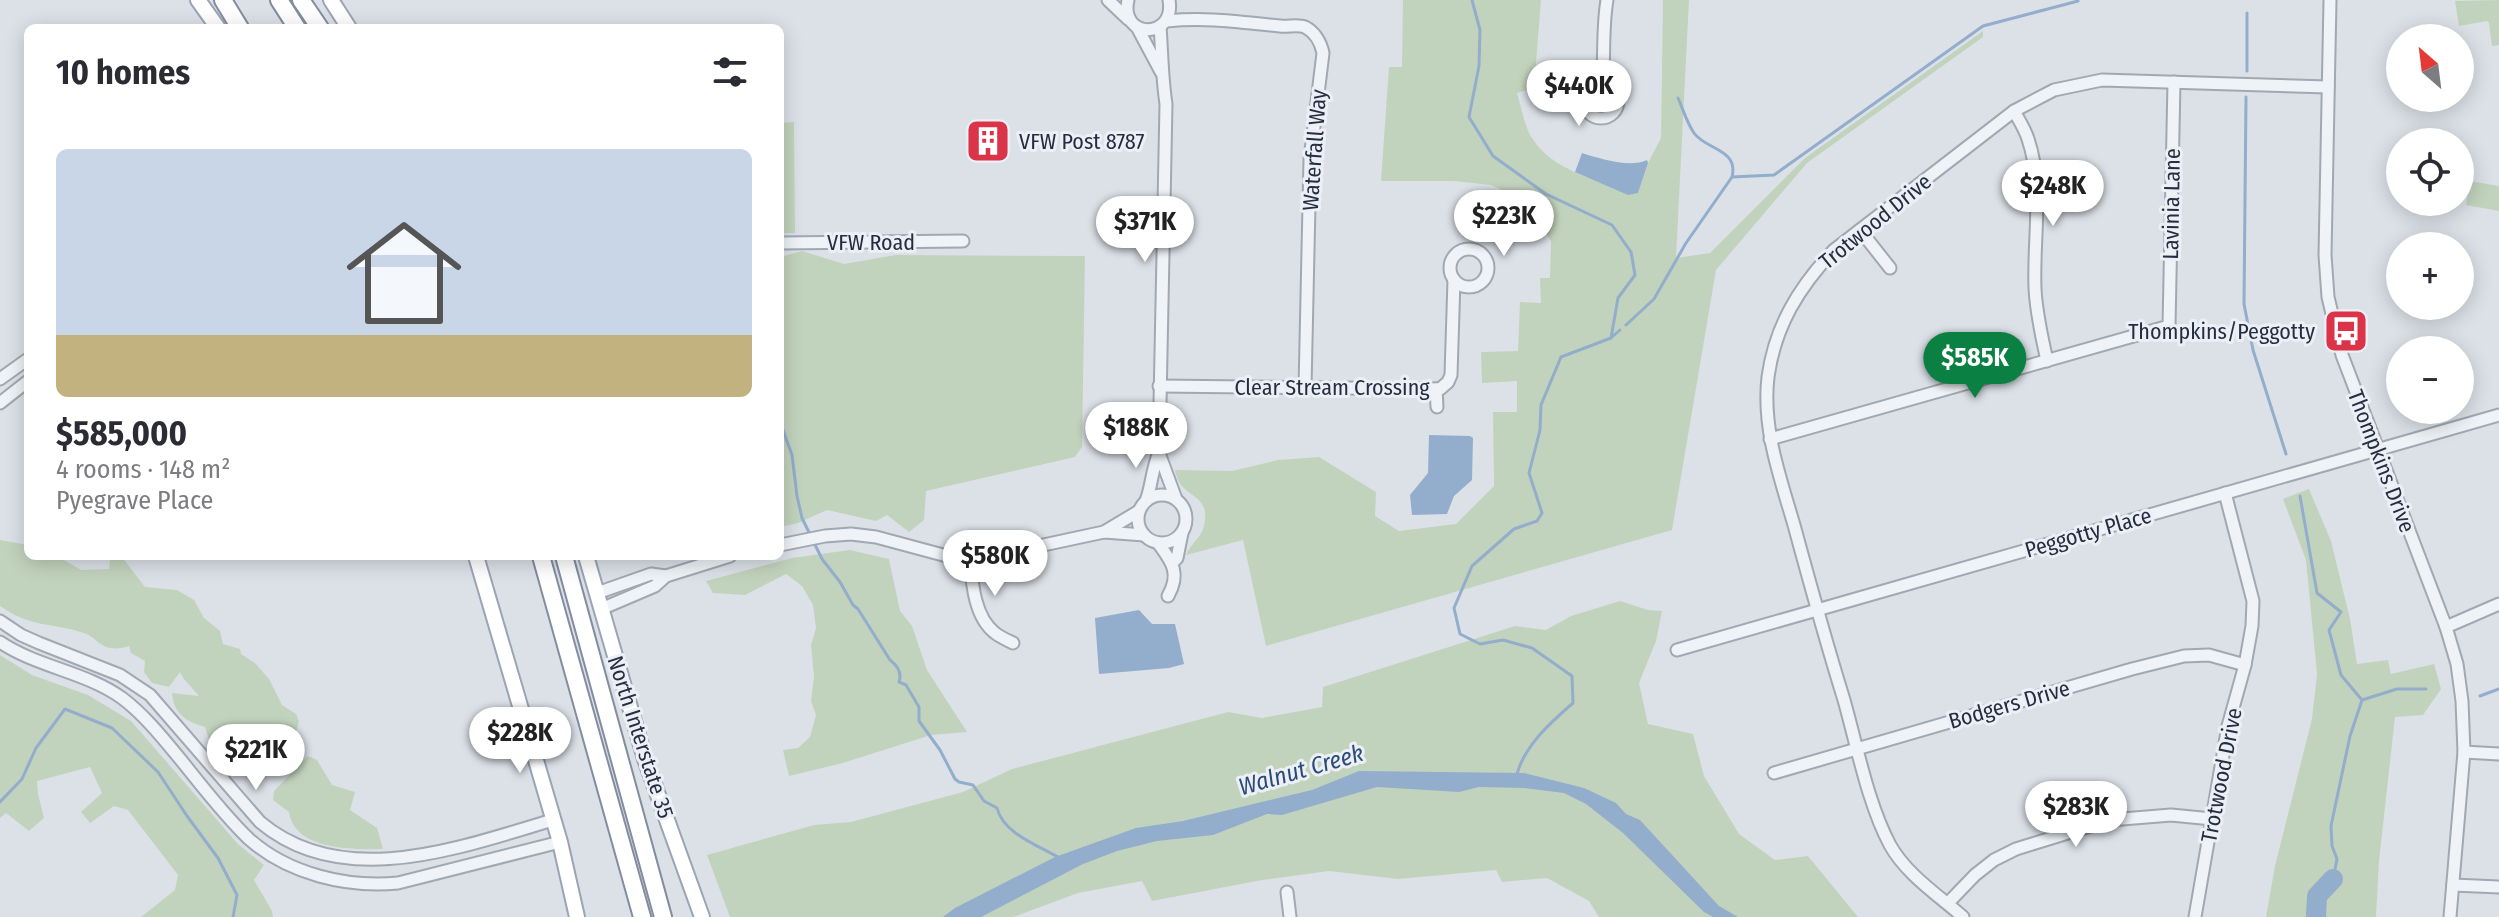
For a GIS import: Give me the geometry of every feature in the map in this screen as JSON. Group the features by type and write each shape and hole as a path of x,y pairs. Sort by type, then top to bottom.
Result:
{"highway":[{"path":"223,0 238,24"},
{"path":"279,0 294,24"},
{"path":"301,0 317,24"},
{"path":"542,560 642,917"},
{"path":"565,560 663,917"}],"main road":[{"path":"198,0 215,24"},
{"path":"331,0 346,24"},
{"path":"477,560 560,842 577,917"},
{"name":"North Interstate 35","path":"587,560 645,759 702,917"}],"street":[{"path":"1108,0 1134,23"},
{"path":"1128,0 1126,11 1161,72 1166,104 1159,453 1176,499 1186,513 1177,558 1173,562"},
{"path":"1161,72 1163,24 1170,14 1170,0"},
{"path":"1170,0 1197,18"},
{"path":"1602,84 1602,30 1607,0"},
{"name":"Thompkins Drive","path":"2330,0 2325,255 2328,297 2338,344 2446,627 2457,664 2464,752 2450,917"},
{"name":"Waterfall Way","path":"1134,23 1148,30 1197,18 1304,26 1313,32 1321,44 1323,53 1310,159 1305,388"},
{"name":"Trotwood Drive","path":"1963,917 1912,873 1890,845 1879,821 1770,439 1766,406 1768,379 1781,323 1812,273 1834,250 2014,111 2054,90 2102,80 2328,87"},
{"name":"Lavinia Lane","path":"2047,361 2169,326 2174,82"},
{"path":"1770,439 2047,361 2035,289 2034,159 2028,136 2014,111"},
{"path":"1860,230 1890,268"},
{"name":"VFW Road","path":"784,243 963,241"},
{"name":"Clear Stream Crossing","path":"1159,386 1436,389 1445,386 1451,375 1454,280"},
{"path":"0,379 24,362"},
{"path":"0,403 24,384"},
{"path":"1436,389 1437,407"},
{"name":"Peggotty Place","path":"1677,650 2499,415"},
{"path":"1144,535 1139,524 1159,453"},
{"name":"Trotwood Drive","path":"2195,917 2228,726 2252,626 2253,601 2225,493"},
{"path":"1104,532 1162,495 1176,499"},
{"path":"1158,543 1173,541 1183,531"},
{"path":"784,544 825,536 876,537 943,555 970,558 1104,532 1144,535 1158,543 1173,562 1174,581 1168,596"},
{"path":"970,558 974,592 983,619 993,632 1013,643"},
{"path":"601,609 655,586 666,576 717,560"},
{"path":"597,593 651,574 666,576"},
{"path":"2446,627 2499,604"},
{"path":"0,621 21,635 120,675 150,695 260,822 283,839 309,852 370,860 392,858 452,849 553,820"},
{"path":"0,642 13,651 121,698 159,734 250,840 278,858 316,875 364,884 398,883 560,842"},
{"name":"Bodgers Drive","path":"1774,773 2184,656 2209,655 2245,665"},
{"path":"110,692 120,675"},
{"path":"2464,752 2499,754"},
{"path":"1948,903 1975,875 1994,860 2016,849 2110,820 2171,815 2212,819"},
{"path":"2453,885 2499,887"},
{"path":"1287,892 1290,917"}],"green space":[{"path":"1403,0 1541,0 1534,88 1517,93 1530,135 1539,148 1564,166 1638,193 1661,138 1663,0 1689,0 1676,258 1710,253 1805,158 1983,31 1983,37 1807,163 1716,270 1672,530 1266,646 1243,540 1186,555 1203,529 1205,510 1179,482 1175,470 1232,471 1278,460 1319,457 1376,492 1375,516 1399,531 1456,524 1494,486 1493,412 1517,412 1517,381 1482,383 1481,352 1518,351 1520,302 1541,303 1540,278 1550,278 1551,241 1536,218 1515,196 1491,185 1454,181 1381,181 1389,67 1402,67"},
{"path":"2499,0 2499,45 2492,46 2487,21 2459,24 2455,1"},
{"path":"794,122 795,233 784,233 784,123"},
{"path":"2474,182 2499,186 2499,211 2474,206"},
{"path":"802,251 844,264 896,255 1085,256 1082,447 1075,457 926,491 924,520 909,532 887,515 876,521 827,510 784,526 784,256"},
{"path":"2309,489 2331,541 2350,619 2357,664 2388,660 2391,674 2434,664 2441,689 2423,715 2395,717 2376,917 2266,917 2275,866 2312,719 2317,674 2306,560 2283,499"},
{"path":"0,540 24,544 24,560 64,560 81,570 109,569 110,560 124,560 145,587 177,590 194,600 204,618 220,631 223,644 240,649 241,654 255,663 269,679 282,705 296,714 299,721 292,745 257,775 219,752 205,727 178,712 172,693 199,696 180,672 169,687 152,683 144,672 145,661 131,653 129,646 106,647 84,633 21,618 0,606"},
{"path":"850,550 889,559 900,611 912,626 927,670 967,732 931,735 843,763 789,776 783,750 798,748 810,737 816,715 811,701 814,676 811,645 816,628 813,605 802,586 786,574 745,595 713,593 706,581 792,558"},
{"path":"1620,601 1662,611 1656,641 1639,683 1648,724 1693,734 1704,776 1739,834 1775,860 1808,856 1858,917 1599,917 1589,901 1547,878 1502,882 1496,870 1398,879 1329,871 1152,901 1142,881 1078,893 1013,917 730,917 707,855 814,825 851,822 963,792 1012,769 1228,712 1262,718 1322,707 1323,687 1515,626 1546,630 1571,616"},
{"path":"0,655 32,675 88,695 131,721 238,844 264,865 254,880 273,917 141,917 175,890 178,875 128,810 114,806 90,823 81,812 102,793 90,767 37,781 44,818 29,831 6,813 0,818"},
{"path":"308,756 317,760 332,785 355,792 350,810 377,828 383,849 327,845 313,841 293,825 289,812 273,800 274,791"}],"water":[{"path":"1582,153 1624,163 1647,160 1638,193 1628,195 1575,172"},
{"path":"1429,435 1473,438 1472,480 1454,496 1447,514 1412,515 1410,495 1428,473"},
{"path":"1139,610 1152,624 1175,624 1184,664 1099,674 1095,618"},
{"path":"1359,771 1524,773 1584,788 1616,803 1626,814 1640,820 1719,906 1738,917 1713,917 1704,912 1623,833 1586,804 1564,793 1524,788 1479,787 1459,792 1377,787 1282,815 1267,814 1213,835 1157,841 1117,851 1083,864 981,917 943,917 1055,857 1136,828 1183,821 1312,790"}],"waterway":[{"path":"1472,0 1480,30 1479,66 1469,117 1493,156 1546,194 1612,225 1631,252 1635,275 1618,298 1611,338 1561,357 1541,405 1540,430 1529,473 1542,513 1537,521 1514,529 1472,566 1454,608 1460,634 1480,644 1503,640 1532,648 1572,676 1573,703 1532,744 1517,774"},
{"path":"1732,177 1774,175 1983,26 2078,1"},
{"path":"2247,13 2247,71"},
{"path":"2246,97 2244,304 2253,350 2286,454"},
{"path":"1626,325 1654,299 1686,243 1732,177 1731,161 1699,139 1678,98"},
{"path":"1611,338 1620,330"},
{"path":"784,433 792,455 802,518 822,559 897,667 899,682 906,685 919,707 919,721 940,750 955,779 973,785 984,801 997,808 1000,817 1013,831 1058,857"},
{"path":"2300,496 2317,593 2341,612 2329,630 2341,675 2362,700"},
{"path":"2333,879 2337,859 2332,846 2331,826 2350,736 2362,700 2397,689 2426,689"},
{"path":"2480,696 2499,689"},
{"path":"0,802 22,779 36,748 65,709 112,728 158,772 218,858 237,895 233,917"},
{"path":"2316,917 2317,896 2333,879"}],"place":[{"name":"VFW Post 8787","path":"988,141"},
{"name":"Thompkins/Peggotty","path":"2346,331"}],"water label":[{"name":"Walnut Creek","path":"1301,770"}]}
